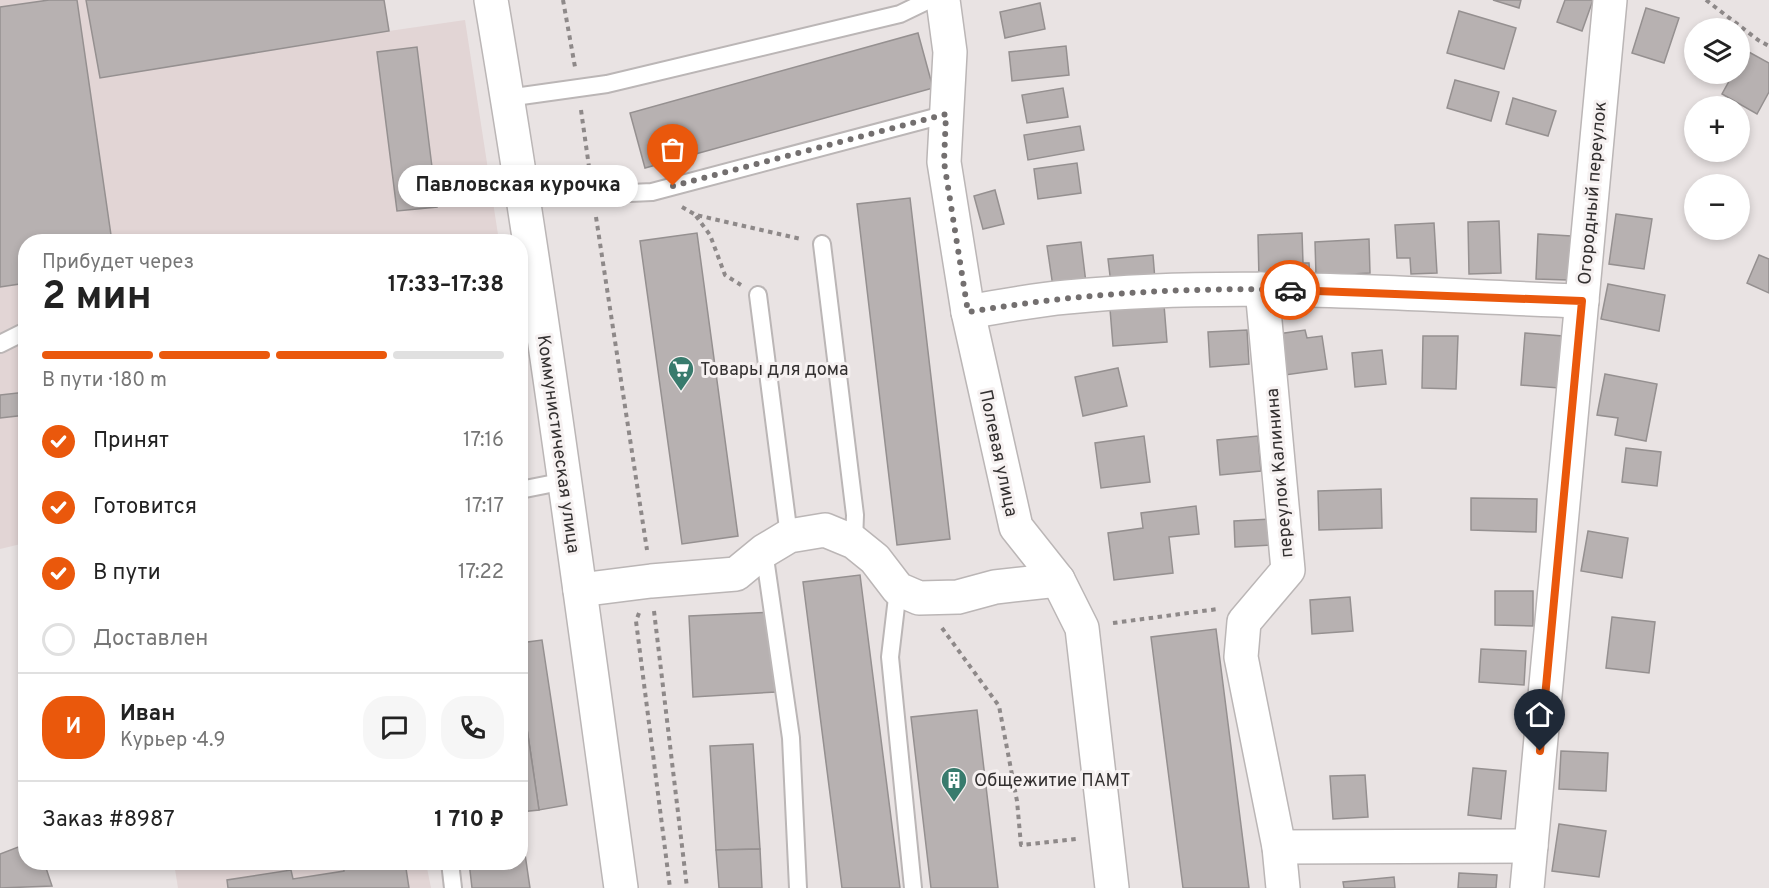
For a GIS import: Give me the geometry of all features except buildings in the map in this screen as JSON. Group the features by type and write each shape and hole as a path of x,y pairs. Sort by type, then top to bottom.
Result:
{"street":[{"name":"Коммунистическая улица","path":"491,0 527,234"},
{"name":"Полевая улица","path":"943,0 950,52 944,162 968,312 1016,526 1058,580 1082,628 1112,888"},
{"name":"Огородный переулок","path":"1527,888 1610,0"},
{"name":"Коммунистическая улица","path":"528,237 565,481 621,888"},
{"path":"968,312 1069,297 1182,290 1262,289 1582,301"},
{"name":"переулок Калинина","path":"1244,622 1288,570 1262,289"},
{"path":"580,590 736,574 777,544 825,530 854,542 875,559 909,593 958,597 994,587 1058,580"},
{"path":"1244,622 1241,657 1279,847 1283,888"},
{"path":"1279,847 1531,846"}],"lane":[{"path":"507,98 607,84 900,14 929,0"},
{"path":"522,198 652,192 946,114"},
{"path":"822,244 855,515 854,542"},
{"path":"758,296 791,738 798,888"},
{"path":"0,344 18,335"},
{"path":"528,488 565,481"},
{"path":"909,593 890,657 913,888"},
{"path":"451,870 453,888"}],"path":[{"path":"564,0 651,581 687,888"},
{"path":"1706,0 1769,46"},
{"path":"652,192 696,215 822,244"},
{"path":"696,215 710,235 725,275 758,296"},
{"path":"651,581 636,621 670,888"},
{"path":"909,593 999,706 1017,801 1021,845 1106,836"},
{"path":"1082,628 1227,608 1244,622"}],"shaded area":[{"path":"0,0 384,0 389,31 465,20 498,234 18,234 18,545 0,549"},
{"path":"175,870 427,870 431,888 178,888"}],"way so far":[{"path":"673,186 946,114 944,162 968,312 1069,297 1182,290 1290,290"}],"place":[{"name":"Павловская курочка","path":"673,186"},
{"name":"Товары для дома","path":"681,392"},
{"name":"Общежитие ПАМТ","path":"954,803"}],"route":[{"path":"1290,290 1582,301 1540,751"}]}
